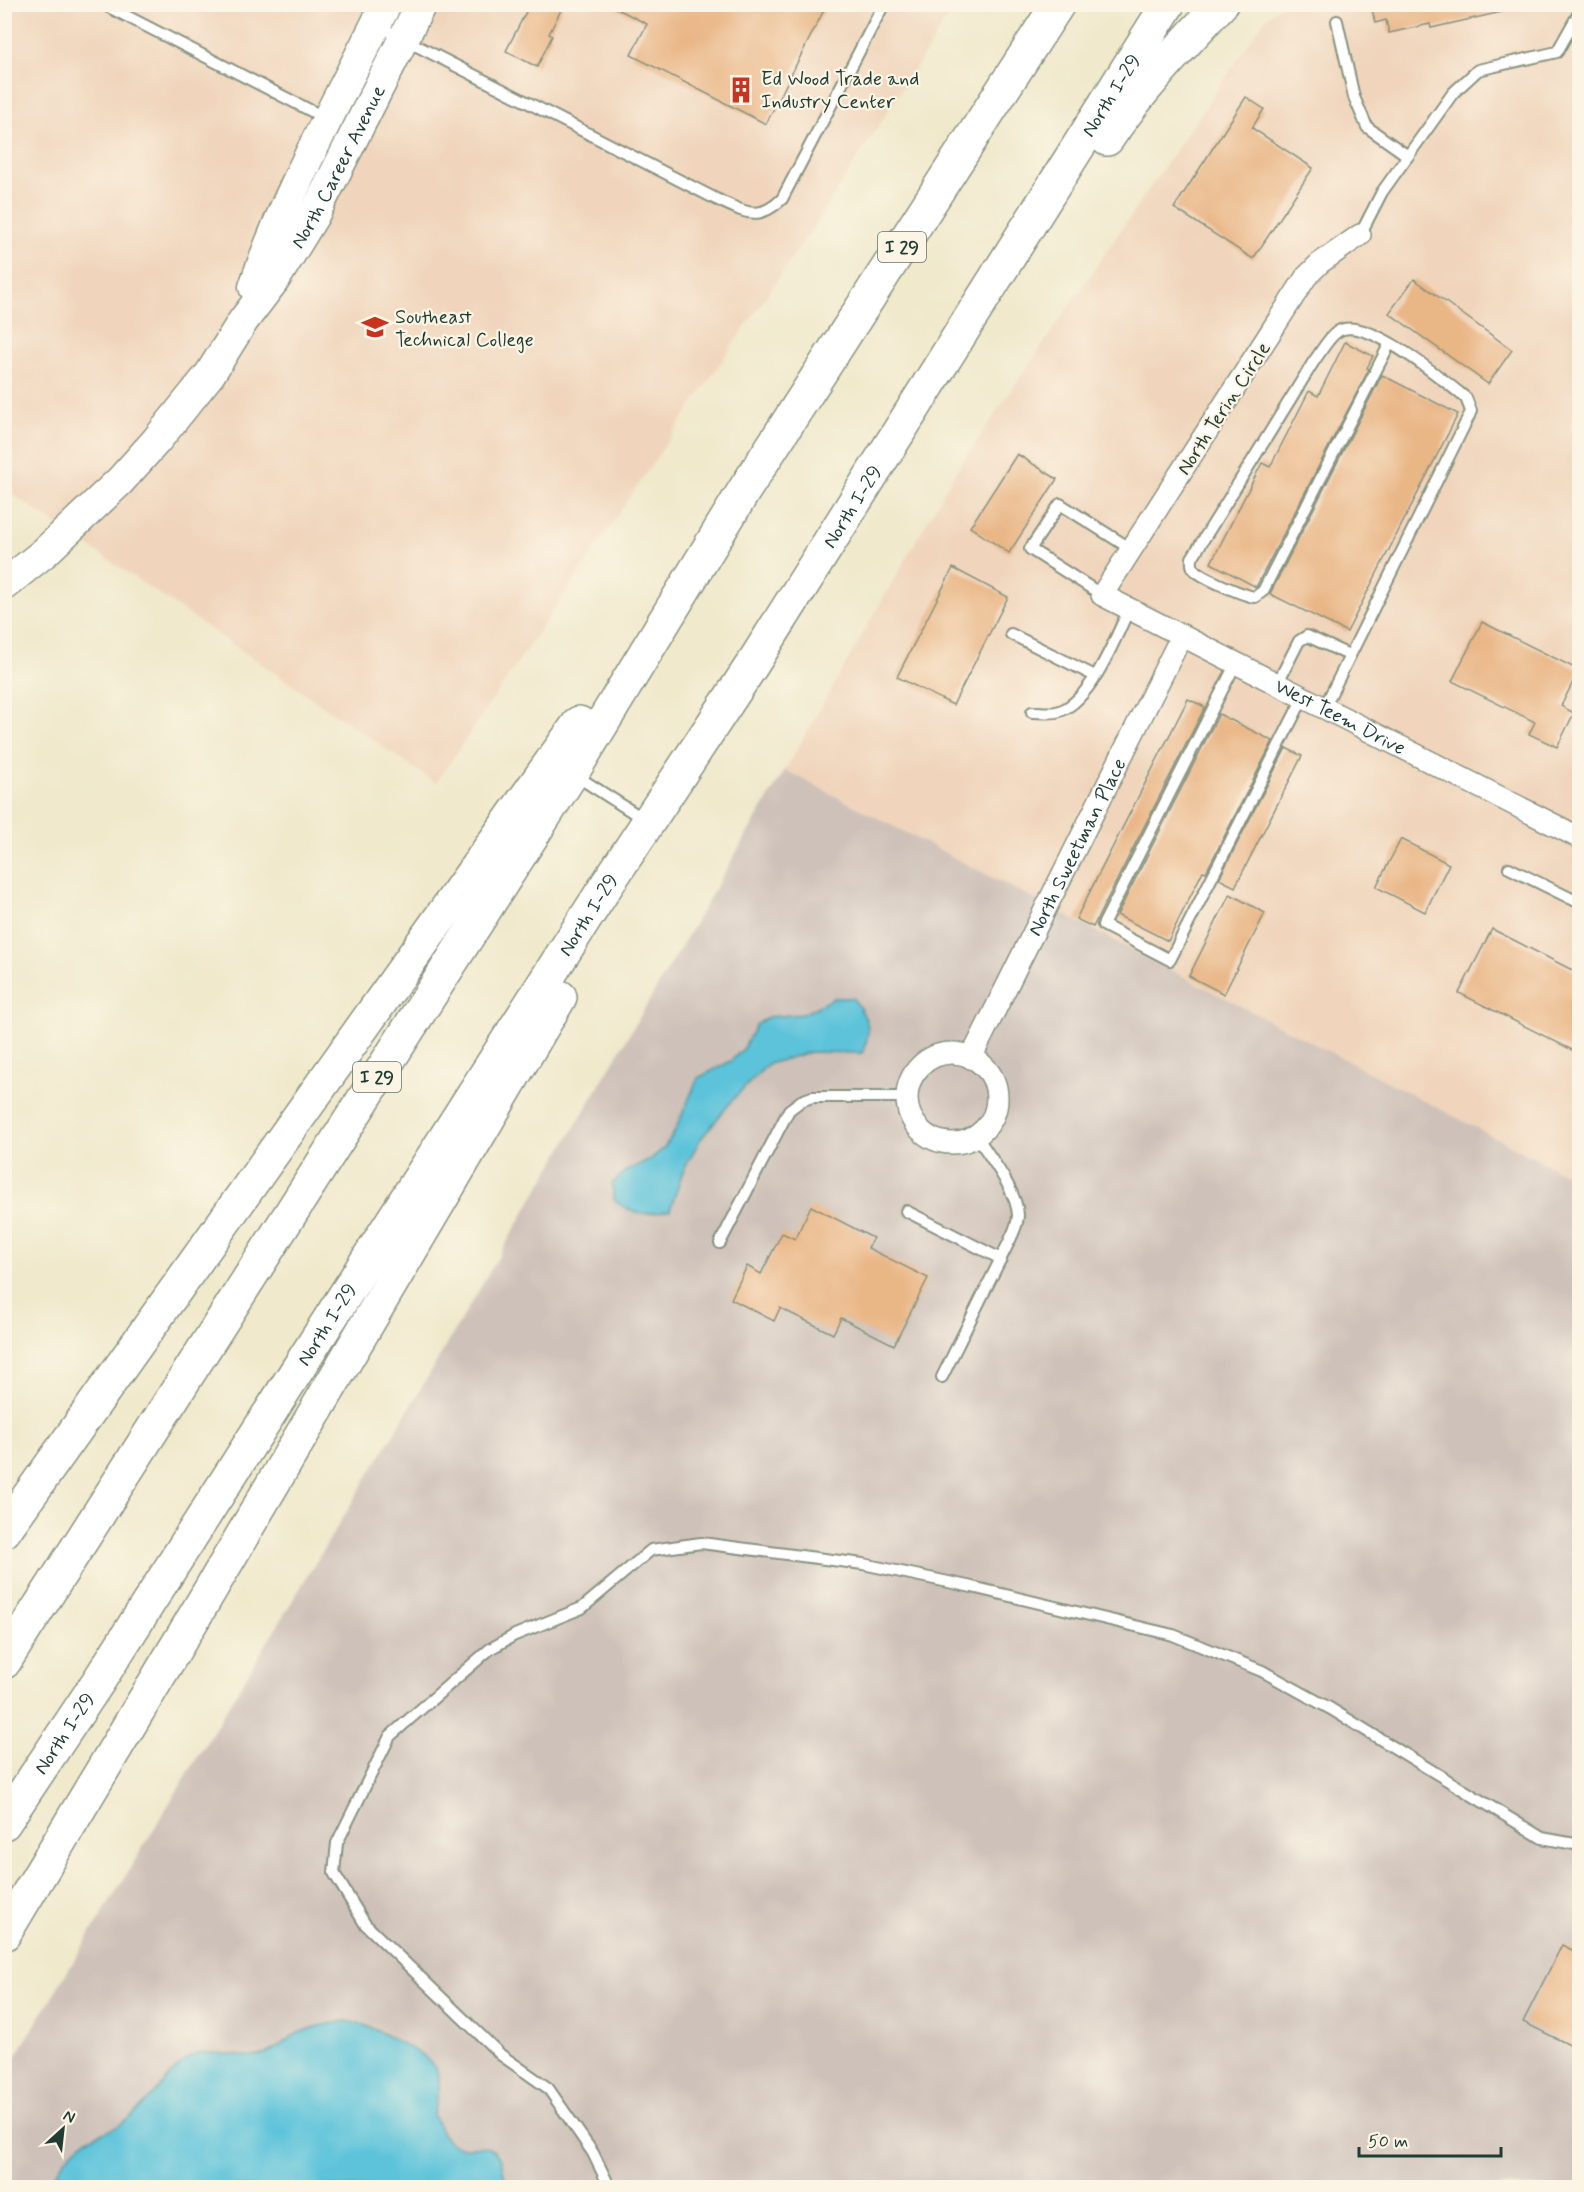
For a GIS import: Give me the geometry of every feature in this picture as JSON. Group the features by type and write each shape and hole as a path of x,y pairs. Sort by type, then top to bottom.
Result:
{"highway":[{"name":"I 29","path":"4,1662 572,773 745,489 1058,4"},
{"name":"North I-29","path":"4,1823 98,1682 370,1253 752,665 1168,4"},
{"path":"1002,270 1048,229 1122,116 1221,4"},
{"path":"4,1531 745,489"},
{"path":"4,1934 249,1525 597,935 752,665"}],"street":[{"name":"North Career Avenue","path":"4,585 60,538 127,473 210,374 243,321 275,279 313,217 421,4"},
{"name":"North Career Avenue","path":"243,321 259,272 283,214 327,120 381,15"},
{"name":"North Terin Circle","path":"1102,595 1306,277 1320,263 1360,235"},
{"name":"West Teem Drive","path":"1102,595 1580,838"},
{"name":"North Sweetman Place","path":"971,1058 1182,635"},
{"path":"956,1053 971,1058 983,1066 992,1078 996,1091 996,1106 991,1120 969,1140 955,1143 940,1142 927,1135 916,1125 909,1112 907,1097 909,1083 917,1070 928,1060 942,1054 956,1053"}],"lane":[{"path":"103,4 327,120"},
{"path":"381,15 403,39 711,196 753,214 763,213 773,208 782,199 884,4"},
{"path":"1360,235 1382,192 1453,93 1478,70 1557,52 1580,11"},
{"path":"1337,21 1354,97 1367,127 1408,156"},
{"path":"1324,708 1471,411 1466,398 1390,343 1373,333 1346,328 1337,332 1314,361 1192,558 1196,572 1238,593 1255,597 1263,591 1390,343"},
{"path":"1102,595 1030,549 1060,504 1131,549"},
{"path":"1032,712 1057,712 1071,705 1085,692 1129,609"},
{"path":"1011,634 1095,676"},
{"path":"1277,684 1299,641 1307,636 1349,655"},
{"path":"1236,663 1103,925 1170,960 1303,698"},
{"path":"572,773 648,822"},
{"path":"1509,868 1580,903"},
{"path":"720,1243 794,1104 812,1097 907,1097"},
{"path":"942,1377 1016,1227 1017,1204 976,1135"},
{"path":"906,1211 1001,1259"},
{"path":"610,2187 594,2153 548,2088 501,2055 365,1924 334,1873 337,1843 390,1736 490,1649 515,1635 582,1608 651,1550 701,1543 862,1564 972,1587 1173,1635 1272,1676 1331,1709 1542,1838 1580,1845"}],"shaded area":[{"path":"1283,4 1579,5 1579,1181 785,770 955,473 1266,18"},
{"name":"Southeast Technical College","path":"4,5 956,5 819,218 436,783 12,494 4,435"},
{"path":"785,770 1579,1181 1579,2187 5,2187 4,2076 407,1412"}],"water":[{"path":"834,998 853,998 862,1012 868,1030 862,1053 811,1052 768,1064 735,1097 700,1140 683,1171 670,1210 647,1214 634,1212 614,1200 612,1184 624,1172 652,1158 664,1148 674,1133 698,1078 731,1061 743,1049 756,1025 768,1017 803,1014"},
{"path":"346,2021 380,2032 423,2055 436,2069 439,2077 439,2089 433,2114 442,2134 456,2146 485,2147 495,2152 501,2161 508,2187 49,2187 62,2164 76,2147 85,2140 113,2129 129,2118 190,2057 202,2053 258,2056 274,2050 293,2036 306,2030"}],"building":[{"path":"530,4 564,4 549,34 552,36 537,67 506,51"},
{"name":"Ed Wood Trade and Industry Center","path":"608,4 827,4 766,124 631,55 647,24"},
{"path":"1371,4 1505,4 1506,11 1431,28 1430,24 1389,33 1386,20 1375,23"},
{"path":"1246,97 1264,109 1252,128 1313,168 1253,259 1174,208"},
{"path":"1414,279 1512,350 1488,384 1389,313"},
{"path":"1345,342 1373,356 1367,368 1369,369 1256,587 1211,563 1262,463 1270,467 1309,391 1318,396"},
{"path":"1382,375 1458,414 1347,632 1270,594"},
{"path":"1017,454 1057,479 1009,553 970,527"},
{"path":"953,568 1008,597 953,705 897,677"},
{"path":"1482,622 1579,670 1561,706 1574,713 1557,747 1529,734 1535,722 1452,681"},
{"path":"1188,699 1205,707 1093,927 1076,919"},
{"path":"1219,714 1273,741 1168,941 1117,915"},
{"path":"1286,748 1302,756 1235,887 1219,879"},
{"path":"1401,839 1449,864 1425,912 1376,887"},
{"path":"1230,894 1265,913 1224,994 1189,976"},
{"path":"1492,929 1580,974 1580,1054 1459,993"},
{"path":"811,1206 873,1238 868,1248 928,1278 894,1345 841,1318 833,1334 780,1308 774,1321 731,1299 747,1266 761,1274 782,1233 795,1239"},
{"path":"1562,1945 1580,1954 1580,2050 1523,2022"}],"place":[{"name":"Ed Wood Trade and Industry Center","path":"741,90"},
{"name":"Southeast Technical College","path":"375,327"}]}
